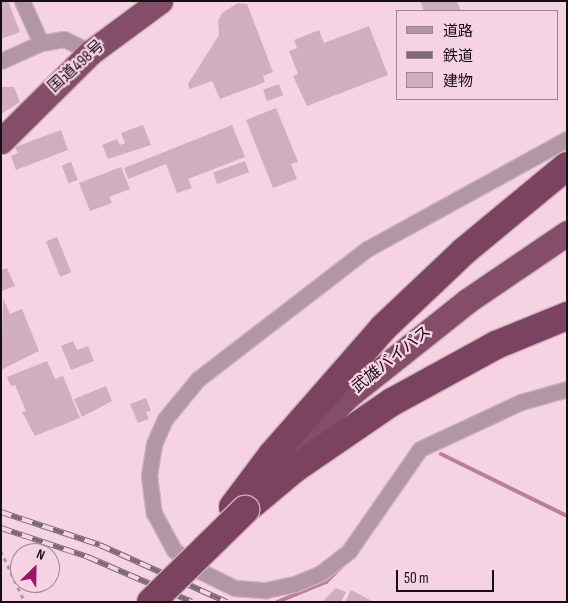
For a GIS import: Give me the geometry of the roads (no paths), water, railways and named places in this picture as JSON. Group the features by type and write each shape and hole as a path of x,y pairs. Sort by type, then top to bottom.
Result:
{"highway":[{"name":"国道498号","path":"1,141 91,52 160,1"},
{"path":"151,602 239,508 272,455 383,328 565,157"},
{"name":"武雄バイパス","path":"239,508 349,395 467,300 567,233"},
{"path":"239,508 392,402 496,346 567,316"}],"street":[{"path":"22,1 41,43"},
{"path":"1,61 41,43 64,39 91,52"},
{"path":"565,157 543,149 367,249 198,379 165,419 154,444 149,475 154,513 174,550 202,572 235,588 276,595 321,573 349,551 420,449 521,402 567,389"}],"waterway":[{"path":"441,454 567,516"},
{"path":"277,602 326,582 343,565"}],"railway":[{"path":"1,512 100,545 227,602"},
{"path":"1,528 88,557 192,602"}]}
